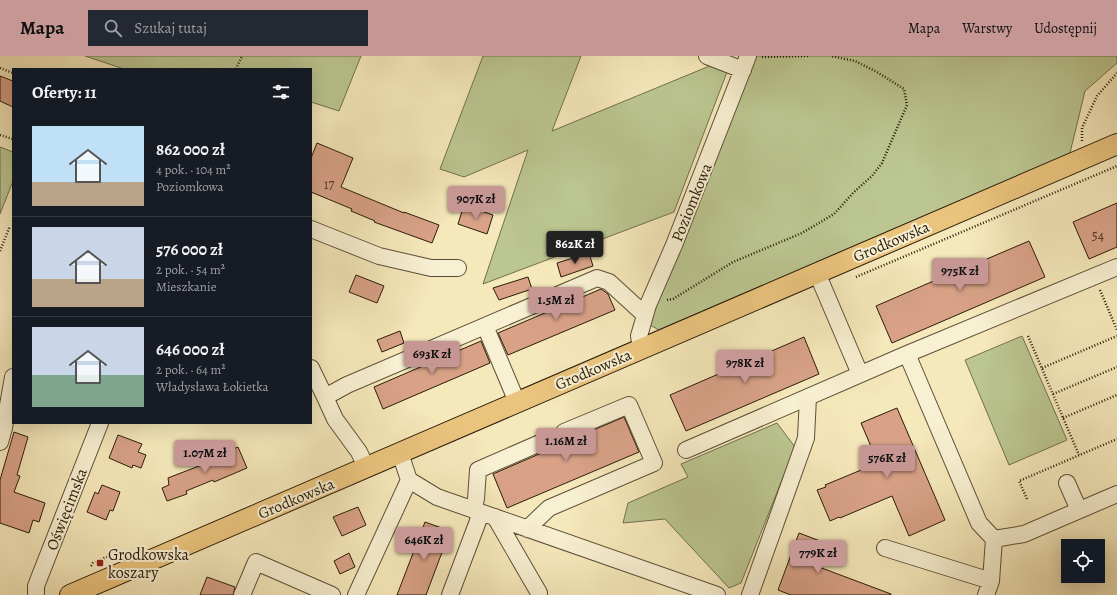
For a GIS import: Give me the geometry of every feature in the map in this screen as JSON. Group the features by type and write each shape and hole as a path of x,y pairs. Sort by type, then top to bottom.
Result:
{"main road":[{"name":"Grodkowska","path":"70,595 1117,144"}],"street":[{"path":"707,56 746,61"},
{"name":"Poziomkowa","path":"641,348 639,336 646,310 674,245 746,61"},
{"path":"312,229 379,256 431,268 458,268"},
{"path":"686,450 907,354 1117,267"},
{"path":"817,273 860,374"},
{"path":"325,397 347,385 597,278 609,282 646,310"},
{"path":"485,326 517,402"},
{"path":"907,354 979,523 994,538"},
{"path":"312,370 335,419 360,452 366,467"},
{"path":"0,442 12,383"},
{"path":"750,595 806,438 808,397"},
{"path":"527,529 550,508 654,463 629,405 564,432"},
{"name":"Oświęcimska","path":"36,595 36,586 100,424"},
{"path":"539,595 540,593 483,513 476,499 478,470 549,439"},
{"path":"400,453 410,480 437,497 527,529 681,590 717,595"},
{"path":"356,595 410,480"},
{"path":"1068,483 1079,510"},
{"path":"994,538 1024,534 1117,494"},
{"path":"450,595 483,513"},
{"path":"885,548 989,588 994,538"},
{"path":"242,595 256,562 332,595"}],"path":[{"path":"236,68 242,56"},
{"path":"746,61 808,56"},
{"path":"646,310 673,299 734,262 802,233 834,214 854,192 872,176 882,163 907,105 904,90 877,72 856,61 830,56"},
{"path":"0,68 12,73"},
{"path":"1081,159 1082,128 1097,96 1117,73"},
{"path":"0,135 12,139"},
{"path":"850,280 1117,166"},
{"path":"0,251 10,226"},
{"path":"1094,276 1117,330"},
{"path":"1028,336 1079,455"},
{"path":"1042,368 1117,336"},
{"path":"1053,394 1117,367"},
{"path":"1063,418 1117,395"},
{"path":"1027,499 1019,481 1117,439"}],"green space":[{"path":"85,56 361,56 339,111 312,102 312,68 121,68"},
{"path":"483,56 581,56 552,131 712,65 727,72 674,212 483,284 528,150 464,177 440,169"},
{"path":"754,56 1117,56 1117,63 1085,91 1070,153 659,330 650,325 662,290"},
{"path":"0,147 12,152 12,184 0,214"},
{"path":"1022,336 1067,440 1009,465 965,360"},
{"path":"777,423 795,447 741,583 729,588 665,519 623,523 628,503 688,477 681,464"}],"building":[{"path":"0,76 12,81 12,107 0,101"},
{"path":"317,143 353,158 341,187 404,213 439,225 432,243 374,222 375,221 351,211 352,209 312,192 312,156"},
{"path":"1117,203 1117,247 1089,259 1073,222"},
{"path":"464,205 493,215 487,234 458,224"},
{"path":"1029,241 1045,277 892,343 876,306"},
{"path":"589,253 593,266 561,277 557,263"},
{"path":"356,275 384,286 377,303 349,292"},
{"path":"528,277 532,289 499,300 493,288"},
{"path":"601,289 608,294 615,310 508,355 498,333"},
{"path":"400,331 404,343 382,352 377,340"},
{"path":"804,337 819,374 686,431 670,395"},
{"path":"481,341 490,363 383,409 374,387"},
{"path":"897,408 945,520 909,536 892,496 830,521 817,490 826,487 825,485 878,463 861,423"},
{"path":"624,417 639,452 507,508 493,474 553,448 557,443 568,441"},
{"path":"14,432 28,437 17,475 20,476 14,492 45,503 39,522 33,520 29,533 0,523 0,480"},
{"path":"118,435 142,444 138,452 146,455 141,468 133,465 132,468 109,458"},
{"path":"238,447 247,468 214,482 213,480 186,491 187,494 167,501 162,488 169,485 168,478 217,459 212,458"},
{"path":"102,485 120,492 113,511 110,510 106,520 87,512 95,492 98,494"},
{"path":"358,507 366,525 342,536 333,517"},
{"path":"425,522 450,531 426,595 397,595"},
{"path":"799,533 828,544 819,567 891,595 791,595 778,590"},
{"path":"349,553 355,567 340,574 334,561"},
{"path":"207,577 235,587 233,595 200,595"}],"place":[{"name":"Grodkowska koszary","path":"100,563"}]}
